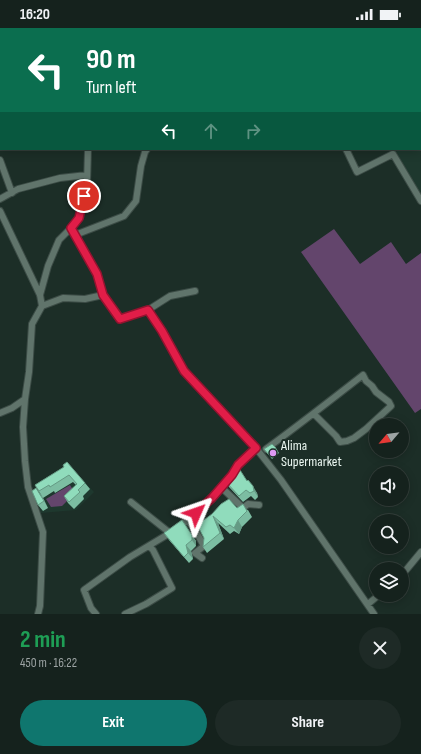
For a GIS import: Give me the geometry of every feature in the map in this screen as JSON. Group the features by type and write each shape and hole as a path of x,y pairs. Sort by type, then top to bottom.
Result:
{"street":[{"path":"40,295 48,266 59,240 79,218 87,175 88,150"},
{"path":"75,235 124,216 136,201 141,166 146,150"},
{"path":"346,150 357,172 393,154 421,200"},
{"path":"0,160 12,193"},
{"path":"0,199 18,189 60,178 87,175"},
{"path":"0,211 40,295 42,306 32,324 23,428 28,487 43,532 40,606 38,614"},
{"path":"71,228 97,274 103,295 120,319 148,310 170,296 195,291"},
{"path":"42,306 63,298 85,299 103,295"},
{"path":"148,310 162,331 184,371 258,451 281,480 374,614"},
{"path":"96,614 91,608 84,590 130,557 170,533 187,520 212,498 232,475 238,465 314,414 363,375 366,381 391,406 366,429 348,441 340,442 314,414"},
{"path":"0,413 12,408 25,399"},
{"path":"221,487 243,508 248,504 259,505"},
{"path":"131,502 170,533"},
{"path":"187,520 195,530 204,546 195,553 202,558"},
{"path":"125,614 146,604 172,588 160,562 149,546"},
{"path":"409,567 421,552"}],"shaded area":[{"path":"396,150 421,150 421,193 419,194"},
{"path":"334,229 360,264 391,242 406,264 421,253 421,409 415,413 301,252"},
{"path":"71,467 94,492 76,510 41,513 31,497"},
{"path":"70,485 75,493 62,506 51,507 46,499"}],"building":[{"path":"272,444 276,448 269,455 264,449"},
{"path":"67,462 85,483 78,490 80,492 69,502 64,496 77,484 69,475 50,487 49,485 39,491 35,485 64,467 63,465"},
{"path":"234,469 240,470 247,481 248,480 253,486 254,491 250,493 246,490 239,496 225,481 233,476"},
{"path":"36,488 44,501 38,505 32,491"},
{"path":"229,499 237,508 243,504 247,511 238,520 234,528 230,525 226,527 213,516 220,533 203,547 204,538 197,525"},
{"path":"182,520 192,535 192,540 186,545 188,553 184,557 164,533"}],"place":[{"name":"Alima Supermarket","path":"273,453"}],"route":[{"path":"84,196 79,218 71,228 97,274 103,295 120,319 148,310 162,331 184,371 256,448 238,465 232,475 212,498 196,513"}]}
